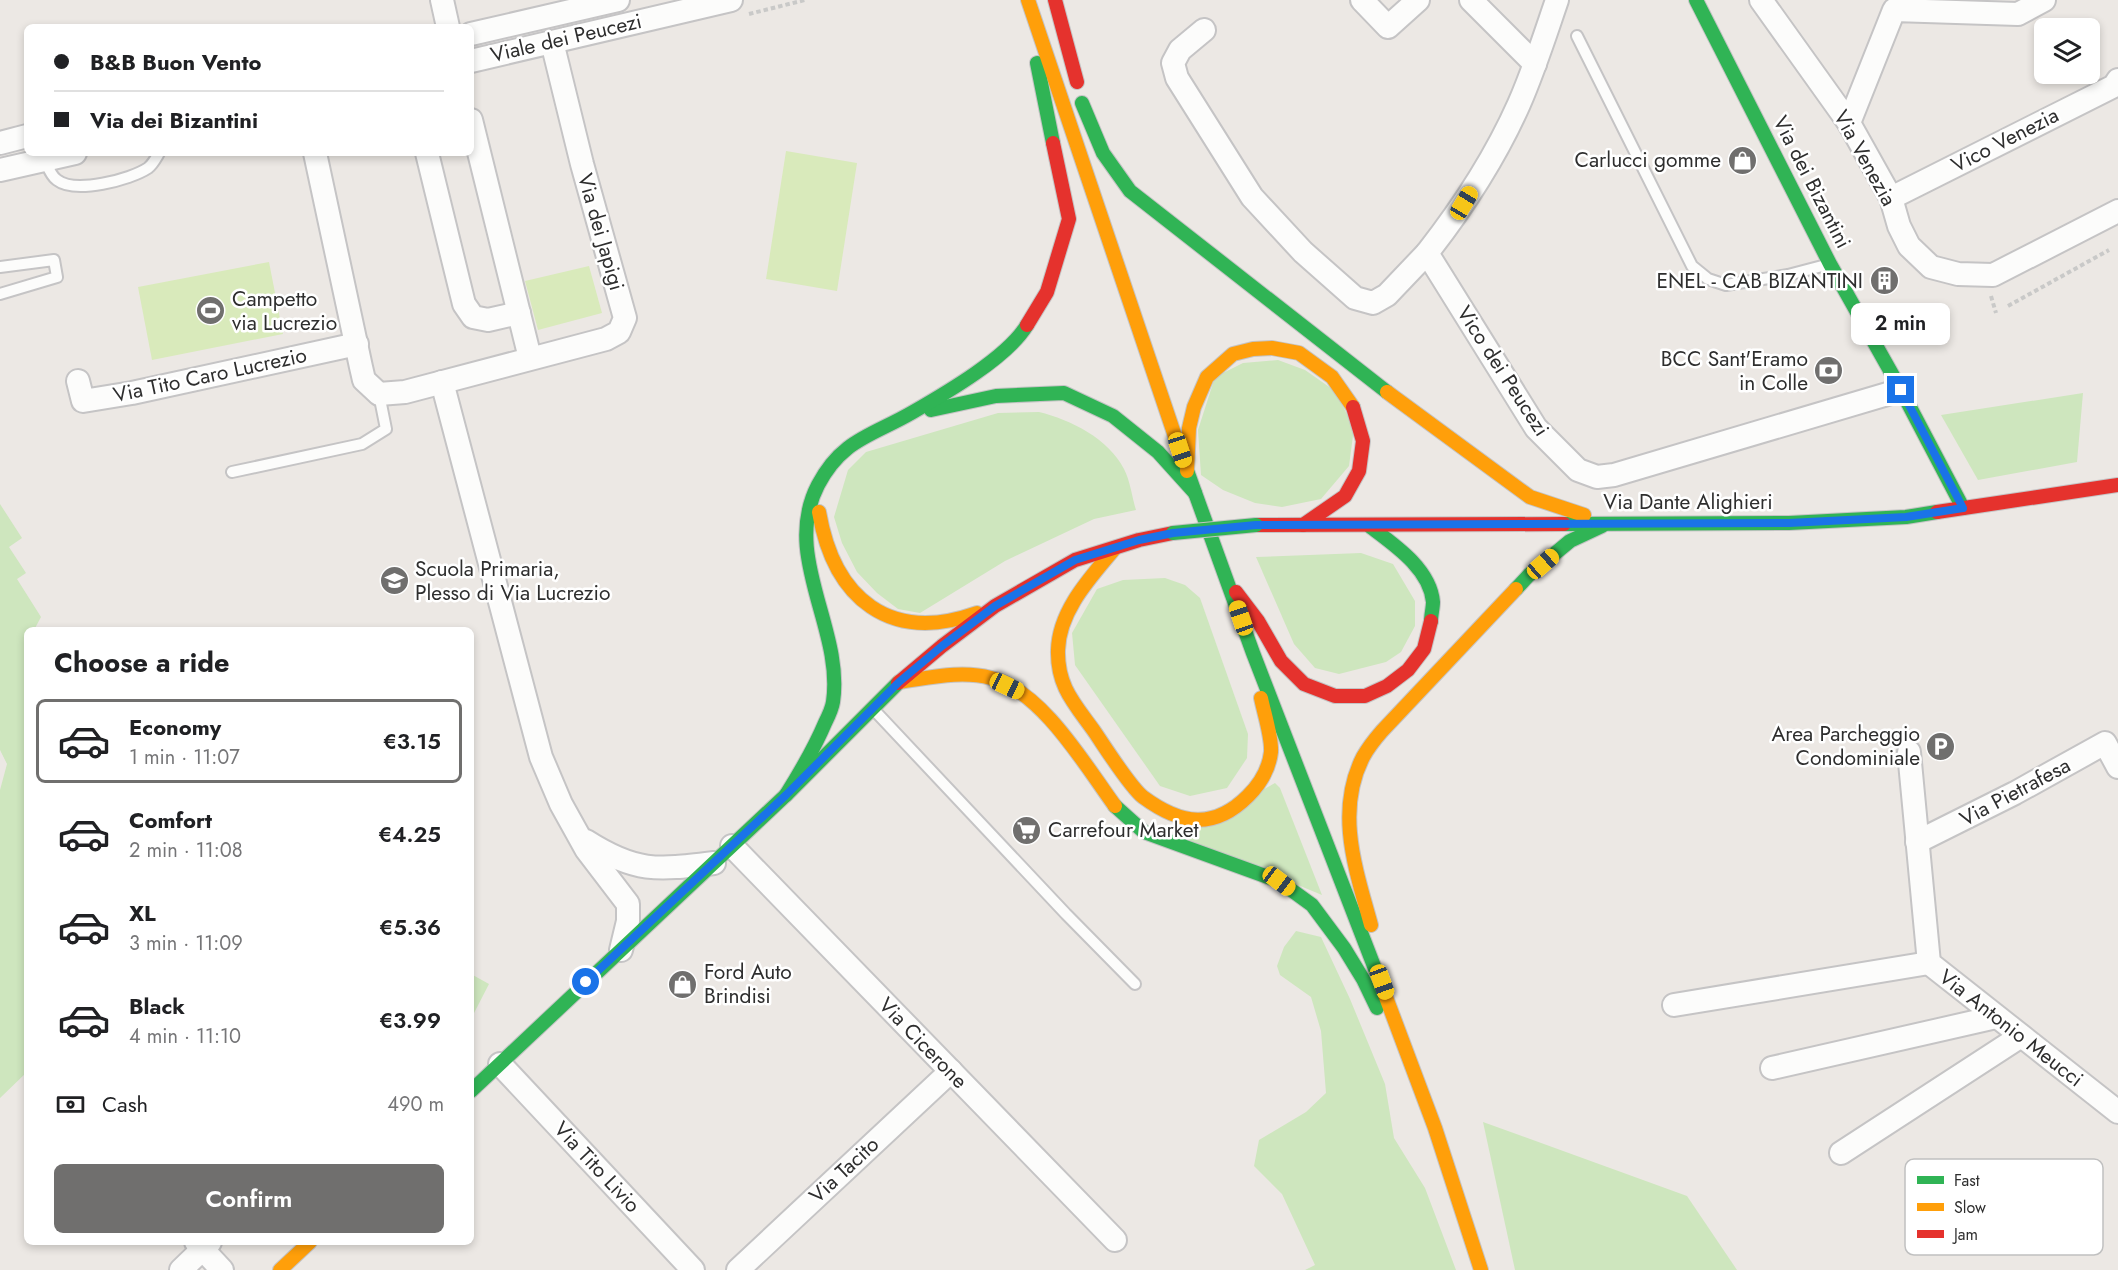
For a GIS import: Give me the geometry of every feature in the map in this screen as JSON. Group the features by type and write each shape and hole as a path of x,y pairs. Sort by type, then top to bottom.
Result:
{"main road":[{"path":"1026,0 1087,173 1187,472 1253,653 1436,1128 1481,1270"},
{"path":"786,795 810,757 833,705 835,679 827,635 808,561 805,533 808,511 817,487 828,468 844,450 871,432 912,413 986,366 1020,337 1047,292 1069,219 1026,0"},
{"path":"1055,0 1082,103 1103,153 1130,190 1353,367 1530,497 1608,523"},
{"name":"Via dei Bizantini","path":"1696,0 1830,264 1901,390 1963,508"},
{"path":"1082,103 1087,173"},
{"path":"1187,472 1189,428 1194,407 1207,377 1233,354 1253,349 1272,348 1299,353 1332,377 1339,386 1353,406 1363,441 1359,471 1345,496 1304,525"},
{"path":"912,413 996,396 1064,393 1113,416 1158,452 1195,493"},
{"name":"Via Dante Alighieri","path":"995,606 1075,560 1139,540 1173,533 1256,525 1800,522 1906,517 2118,485"},
{"path":"817,487 821,530 833,563 848,586 868,605 890,618 918,624 952,622 995,606"},
{"path":"1398,1025 1347,828 1351,789 1362,759 1382,731 1529,575 1570,541 1608,523"},
{"path":"1229,584 1257,621 1281,661 1304,684 1335,696 1365,696 1387,686 1408,670 1424,649 1433,602 1423,573 1399,549 1368,525"},
{"path":"1115,548 1076,595 1067,613 1059,633 1060,677 1065,691 1140,795 1162,810 1191,820 1214,819 1234,810 1265,775 1271,751 1253,653"},
{"path":"474,1088 786,795 899,682 995,606"},
{"path":"899,682 960,674 992,678 1022,693 1046,714 1119,811 1144,832 1279,881 1312,905 1344,948 1363,979 1436,1128"},
{"path":"285,1268 307,1245"}],"street":[{"path":"442,0 447,24"},
{"name":"Viale dei Peucezi","path":"474,33 618,0"},
{"name":"Viale dei Peucezi","path":"474,60 731,0"},
{"path":"1362,0 1388,27 1418,0"},
{"path":"1471,0 1535,64"},
{"path":"1204,30 1180,50 1173,63 1178,78 1252,197 1303,252 1355,298 1373,303 1388,295 1427,253 1454,219 1495,153 1519,105 1557,0"},
{"name":"Via Venezia","path":"1761,0 1849,123 1891,198 1899,226 1909,246 1931,267 1958,274 1994,275 2118,211"},
{"path":"1849,123 1894,5 2018,14 2044,0"},
{"name":"Via dei Japigi","path":"442,382 606,339 619,332 625,318 582,164 543,44 528,21"},
{"name":"Vico Venezia","path":"1891,198 2114,86 2118,80"},
{"path":"474,132 530,358"},
{"path":"0,143 24,137"},
{"path":"316,156 364,380 379,394 405,392 442,382 541,757 561,804 586,849 628,904 628,921 621,950"},
{"path":"428,156 464,304 473,317 488,320 519,313"},
{"path":"0,170 44,157"},
{"name":"Vico dei Peucezi","path":"1427,253 1536,428 1578,470 1597,477 1614,476 1901,390"},
{"name":"Via Tito Caro Lucrezio","path":"78,381 83,401 132,393 357,344"},
{"name":"Via Pietrafesa","path":"1917,842 2015,794 2105,743 2115,754"},
{"name":"Via Antonio Meucci","path":"1909,752 1929,963 2118,1112"},
{"path":"579,837 605,854 635,866 664,869 714,863"},
{"name":"Via Cicerone","path":"732,846 1115,1240"},
{"path":"1674,1005 1929,963"},
{"path":"1772,1068 1996,1017"},
{"path":"1841,1153 2021,1036"},
{"name":"Via Tito Livio","path":"500,1064 693,1270"},
{"name":"Via Tacito","path":"738,1270 951,1071"},
{"path":"181,1270 202,1245"},
{"path":"204,1245 222,1270"}],"lane":[{"path":"1577,36 1692,266 1708,279 1726,285 1788,275 1830,264"},
{"path":"44,157 53,178 59,183 93,185 130,178 150,166 157,156"},
{"path":"0,267 54,260 57,277 0,294"},
{"path":"232,472 362,444 386,429 379,394"},
{"path":"873,709 1135,984"}],"path":[{"path":"791,0 792,4 805,0"},
{"path":"2007,306 2109,250"}],"green space":[{"path":"786,151 857,163 837,291 766,279"},
{"name":"Campetto via Lucrezio","path":"269,262 283,334 152,360 138,287"},
{"path":"589,266 602,313 538,330 525,281"},
{"path":"1278,360 1305,370 1335,391 1354,428 1349,466 1321,499 1282,507 1255,503 1223,490 1201,475 1198,430 1215,377 1243,363"},
{"path":"2083,393 2077,462 1978,480 1941,415"},
{"path":"1039,412 1076,425 1099,439 1108,448 1126,473 1136,510 1094,519 1005,561 920,613 898,609 877,593 857,572 842,543 834,517 848,470 866,452 998,413"},
{"path":"0,504 22,538 9,547 26,573 17,579 41,617 36,627 24,627 24,1075 0,1098 0,790 7,764 0,750"},
{"path":"1361,553 1393,564 1415,601 1415,626 1401,652 1386,662 1339,674 1315,668 1294,644 1256,557"},
{"path":"1165,578 1185,585 1200,598 1248,734 1247,758 1227,788 1190,796 1160,786 1075,665 1072,633 1097,589 1123,580"},
{"path":"1275,783 1280,788 1322,895 1179,836"},
{"path":"1296,931 1321,937 1350,999 1385,1084 1394,1138 1425,1188 1456,1270 1305,1270 1315,1265 1282,1194 1254,1166 1259,1140 1306,1112 1326,1093 1321,1031 1311,997 1280,975 1277,966 1284,947"},
{"path":"474,976 489,984 474,1013"},
{"path":"1483,1122 1687,1196 1737,1270 1515,1270"}],"traffic: fast":[{"path":"1696,0 1830,264 1901,390 1963,508"},
{"path":"1037,63 1053,143"},
{"path":"1082,103 1103,153 1130,191 1387,392"},
{"path":"786,795 816,742 833,702 834,675 830,647 809,566 806,539 808,512 818,485 827,470 848,448 959,385 1006,349 1027,325"},
{"path":"931,410 996,396 1064,393 1113,416 1158,452 1195,493"},
{"path":"1181,454 1253,653 1384,992"},
{"path":"1564,524 1789,523 1906,517 1937,512"},
{"path":"1173,533 1256,525"},
{"path":"1368,525 1409,558 1425,578 1433,602 1431,621"},
{"path":"1516,589 1529,575 1570,541 1602,526"},
{"path":"474,1088 786,795 898,683"},
{"path":"1115,806 1144,832 1279,881 1312,905 1344,948 1377,1008"}],"traffic: slow":[{"path":"1028,0 1181,454"},
{"path":"1187,471 1189,428 1194,407 1207,377 1233,354 1253,349 1272,348 1299,353 1332,377 1353,407"},
{"path":"1387,392 1530,497 1584,515"},
{"path":"819,512 827,543 838,569 853,590 871,607 893,618 918,623 946,621 977,613"},
{"path":"1115,548 1087,582 1070,608 1060,635 1058,663 1068,694 1138,792 1157,806 1184,818 1210,819 1235,807 1256,786 1270,758 1270,739 1261,698"},
{"path":"1371,925 1354,862 1349,820 1350,799 1363,757 1382,731 1516,589"},
{"path":"899,682 968,675 991,678 1010,686 1045,713 1076,751 1115,806"},
{"path":"1384,992 1435,1128 1481,1270"},
{"path":"280,1270 307,1245"}],"traffic: jam":[{"path":"1055,0 1077,82"},
{"path":"1027,325 1047,292 1069,219 1053,143"},
{"path":"1303,525 1345,496 1359,471 1363,441 1353,407"},
{"path":"1937,512 2118,485"},
{"path":"1256,525 1564,524"},
{"path":"898,683 995,606 1075,560 1139,540 1173,533"},
{"path":"1236,592 1258,621 1281,661 1304,684 1335,696 1365,696 1387,686 1408,670 1424,649 1431,621"}],"place":[{"name":"Carlucci gomme","path":"1742,160"},
{"name":"ENEL - CAB BIZANTINI","path":"1884,281"},
{"name":"Campetto via Lucrezio","path":"211,311"},
{"name":"BCC Sant'Eramo in Colle","path":"1829,371"},
{"name":"Scuola Primaria, Plesso di Via Lucrezio","path":"394,581"},
{"name":"Area Parcheggio Condominiale","path":"1941,746"},
{"name":"Carrefour Market","path":"1027,830"},
{"name":"Ford Auto Brindisi","path":"683,984"}],"route":[{"path":"586,982 786,795 899,682 995,606 1075,560 1139,540 1173,533 1256,525 1789,523 1906,517 1963,508 1901,390"}]}
